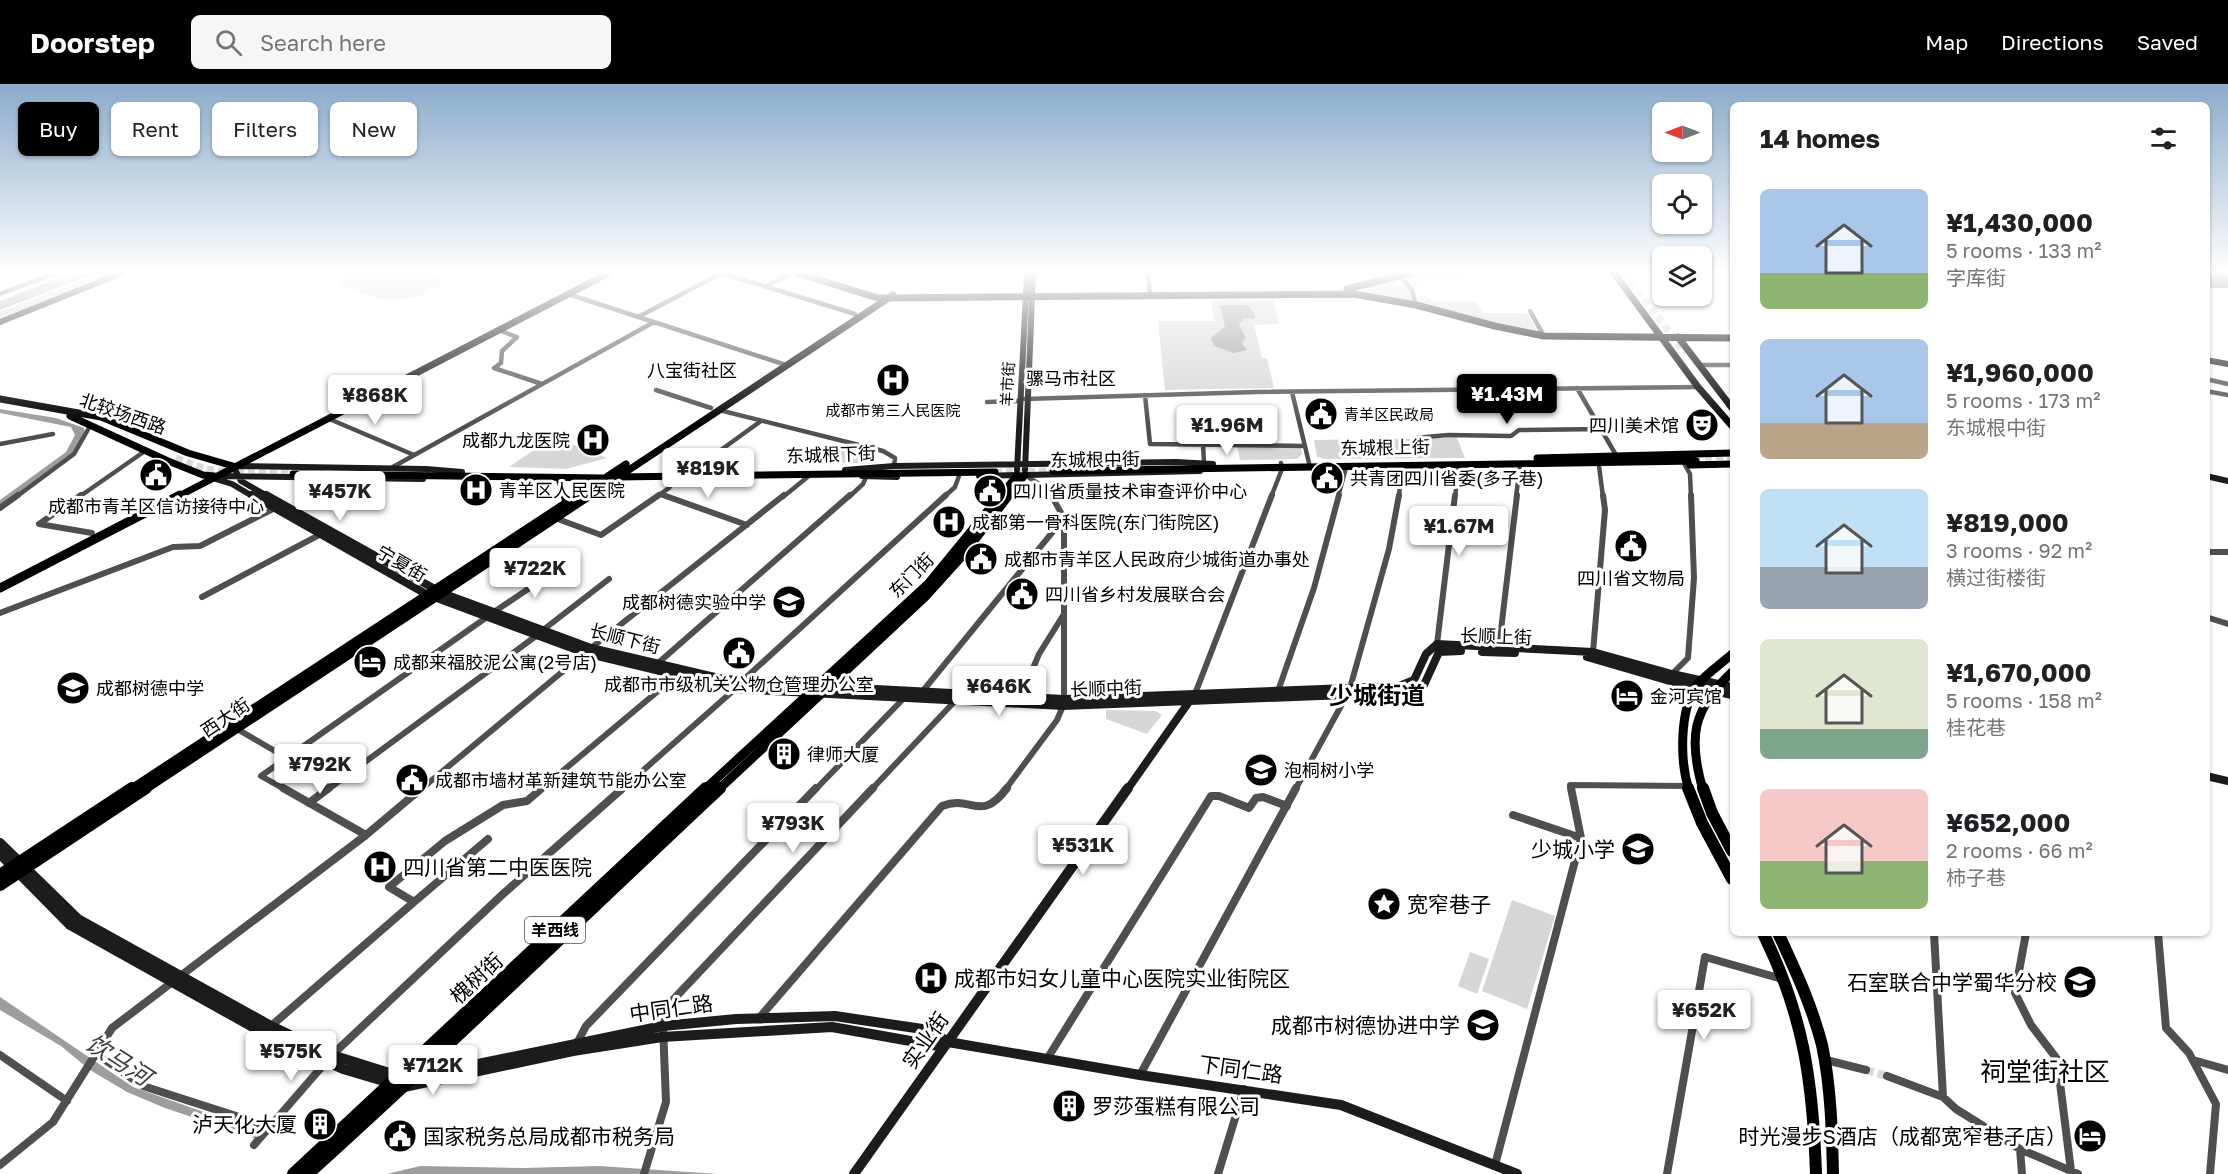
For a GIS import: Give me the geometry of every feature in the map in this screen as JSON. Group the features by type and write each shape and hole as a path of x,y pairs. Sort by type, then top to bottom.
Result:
{"main road":[{"path":"0,588 214,473 501,324"},
{"path":"233,466 510,324"},
{"path":"783,364 841,324"},
{"path":"434,593 567,502 613,475 845,324"},
{"name":"羊市街","path":"1021,475 1027,324"},
{"path":"1487,324 1544,336 1730,336"},
{"path":"1652,324 1662,337 1701,365 1730,405"},
{"path":"1678,337 1682,353 1698,387 1730,423"},
{"path":"1682,353 1730,412"},
{"path":"1682,353 1730,422"},
{"path":"2210,363 2228,366"},
{"name":"北较场西路","path":"0,401 81,416 101,417 214,473 233,466"},
{"path":"434,593 555,518 613,475 641,461 715,409"},
{"path":"81,416 179,457"},
{"name":"北较场西路","path":"81,416 90,426 145,451 179,457 214,473"},
{"name":"东城根上街","path":"1281,466 1346,468 1459,466 1616,455 1730,453"},
{"name":"东城根上街","path":"1281,466 1309,463 1695,459"},
{"path":"641,461 647,473"},
{"name":"东城根上街","path":"1523,462 1599,466 1730,464"},
{"name":"东城根中街","path":"1021,464 1281,466"},
{"name":"东城根下街","path":"613,475 676,477 810,475 894,466 1021,464"},
{"path":"233,466 238,477"},
{"path":"233,466 391,468 460,474 559,478 613,475"},
{"path":"1053,469 1211,466"},
{"name":"东城根中街","path":"1021,475 1182,473 1211,466"},
{"path":"845,472 995,470"},
{"path":"296,472 613,475"},
{"name":"东城根下街","path":"613,475 696,472 845,472"},
{"path":"0,581 214,473 238,477 409,479 460,474"},
{"name":"宁夏街","path":"214,473 321,534 434,593"},
{"name":"东门街","path":"818,690 946,576 1021,475"},
{"name":"宁夏街","path":"238,477 241,481 434,593"},
{"path":"559,478 567,502"},
{"path":"2210,479 2228,482"},
{"name":"长顺下街","path":"434,593 588,651 676,676 738,685 818,690"},
{"name":"西大街","path":"20,868 237,729 434,593"},
{"name":"西大街","path":"20,868 434,593"},
{"name":"长顺上街","path":"1192,698 1278,691 1349,692 1409,684 1418,675 1429,649 1437,644 1593,652 1699,684"},
{"name":"长顺下街","path":"588,651 657,664 738,685"},
{"name":"长顺上街","path":"1192,698 1417,691 1426,684 1437,654 1443,651 1592,657 1699,684"},
{"path":"1730,656 1699,684 1686,714 1682,741 1682,765 1687,786 1698,816 1730,875"},
{"path":"1730,674 1715,688 1703,707 1695,734 1697,768 1709,808 1730,847"},
{"path":"1699,684 1730,695"},
{"path":"1715,688 1730,687"},
{"name":"长顺中街","path":"818,690 1021,697 1064,703"},
{"name":"长顺中街","path":"818,690 955,701 1064,703 1192,698"},
{"name":"槐树街","path":"308,1174 398,1082 415,1077 818,690"},
{"name":"槐树街","path":"292,1174 398,1082 818,690"},
{"name":"实业街","path":"854,1174 1192,698"},
{"path":"2210,777 2228,781"},
{"path":"2210,782 2228,786"},
{"path":"0,843 70,926 271,1026 330,1058"},
{"path":"0,854 20,868"},
{"path":"0,875 20,868"},
{"path":"0,885 20,868"},
{"path":"1764,936 1786,981 1803,1030 1814,1096 1816,1174"},
{"path":"1780,936 1795,967 1825,1060 1832,1116 1834,1174"},
{"path":"177,980 267,1035 398,1082 573,1051 662,1032"},
{"name":"中同仁路","path":"415,1077 576,1044 759,1018 835,1016 929,1030 946,1045"},
{"name":"下同仁路","path":"662,1032 832,1028 1245,1089 1341,1105 1517,1174"}],"street":[{"path":"391,468 651,324"},
{"path":"660,324 783,364"},
{"path":"1537,324 1544,336"},
{"path":"498,330 517,337 505,346 501,352 501,363 494,368 542,384"},
{"path":"1701,365 1730,365"},
{"path":"2210,381 2228,384"},
{"path":"987,402 1145,395 1698,387"},
{"path":"1576,388 1616,455"},
{"path":"656,390 715,409 888,453 895,458 894,466"},
{"path":"1292,392 1309,463"},
{"path":"2210,392 2228,395"},
{"path":"1145,395 1150,444 1305,446"},
{"path":"327,418 414,455"},
{"path":"696,472 706,460 761,421"},
{"path":"1597,422 1620,421"},
{"path":"0,508 74,454 90,426"},
{"path":"1414,438 1448,435 1511,436 1519,430 1601,429"},
{"path":"0,444 53,434"},
{"path":"1203,444 1211,466"},
{"path":"92,533 39,524 145,451"},
{"path":"1499,647 1523,462"},
{"path":"1672,674 1688,658 1694,578 1690,474 1685,465"},
{"path":"1192,698 1281,466"},
{"path":"1437,644 1459,466"},
{"path":"1593,652 1605,510 1599,466"},
{"path":"1140,1075 1349,692 1389,549 1401,484 1399,472 1401,467"},
{"path":"1278,691 1314,588 1346,468"},
{"name":"东城根下街","path":"845,472 866,477 1021,475"},
{"path":"0,1165 18,1153 53,1122 112,1028 366,835 588,651 810,475"},
{"path":"759,1018 942,806 950,801 977,808 992,805 1057,720 1064,703 1064,518 1047,489 1021,475"},
{"path":"254,1145 330,1058 503,894 738,685 955,487 959,476"},
{"path":"555,518 601,535 669,488 676,477"},
{"path":"657,664 863,484 866,477"},
{"path":"660,494 747,525"},
{"path":"0,613 173,547 200,546 275,508"},
{"path":"922,692 1064,518"},
{"path":"202,597 321,534"},
{"path":"2210,552 2228,552"},
{"path":"366,835 261,776 562,566"},
{"path":"309,803 540,633 609,579"},
{"path":"1021,697 1026,679 1043,643 1064,614"},
{"path":"2210,618 2228,624"},
{"path":"414,902 389,887 445,841 503,805 527,801 676,676"},
{"path":"576,1044 586,1026 904,698"},
{"path":"644,1174 666,1102 662,1032 667,1010 679,993 955,701"},
{"path":"237,729 287,758"},
{"path":"1495,1165 1581,838 1570,785 1687,786"},
{"path":"1047,1059 1211,796 1219,796 1249,808 1256,798 1263,797 1287,806"},
{"path":"1513,815 1581,838"},
{"path":"271,1026 488,839"},
{"path":"1934,936 1943,1097"},
{"path":"2025,936 2015,993 2031,1025 2057,1059 2074,1172"},
{"path":"2158,936 2166,1028 2193,1060 2216,1104 2210,1174"},
{"path":"1667,1174 1706,957 1786,981"},
{"path":"0,1055 67,1101"},
{"path":"94,1055 143,1086 270,1127"},
{"path":"1825,1060 1866,1070"},
{"path":"2193,1060 2228,1070"},
{"path":"1887,1076 1943,1097 1956,1109 2020,1149 2074,1172"},
{"path":"1218,1174 1245,1089"},
{"path":"2020,1149 2022,1174"}],"shaded area":[{"path":"1158,324 1279,324 1254,325 1262,358 1267,358 1274,388 1165,390"},
{"path":"1224,324 1240,324 1246,338 1242,343 1247,350 1234,353 1214,346 1211,338 1225,327"},
{"path":"1505,324 1533,324 1537,331"},
{"path":"0,409 56,418 84,428 85,436 72,455 0,507 0,500 66,452 75,435 71,427 0,413"},
{"path":"556,438 607,458 566,469 509,467 546,442"},
{"path":"1457,438 1465,458 1325,459 1317,457 1314,440"},
{"path":"825,443 869,453 859,463 828,463 830,454 816,451"},
{"path":"1237,446 1301,448 1302,454 1297,459 1240,460"},
{"path":"1106,710 1156,711 1162,715 1147,734 1106,719"},
{"path":"1512,900 1555,916 1527,1009 1482,991"},
{"path":"1470,952 1489,959 1477,994 1458,986"},
{"path":"0,997 133,1087 263,1133 257,1139 165,1108 127,1092 90,1070 61,1046 0,1010"},
{"path":"420,1166 523,1168 599,1166 718,1174 387,1174"}],"tunnel":[{"path":"1663,324 1686,354"},
{"path":"1694,457 1730,457"},
{"path":"176,458 205,469 243,473"},
{"path":"237,469 298,471"},
{"path":"995,472 1053,471"},
{"path":"1866,1070 1887,1076"}],"place":[{"name":"成都市第三人民医院","path":"893,380"},
{"name":"青羊区民政局","path":"1321,414"},
{"name":"四川美术馆","path":"1702,425"},
{"name":"成都九龙医院","path":"593,440"},
{"name":"成都市青羊区信访接待中心","path":"156,475"},
{"name":"共青团四川省委(多子巷)","path":"1327,478"},
{"name":"青羊区人民医院","path":"476,490"},
{"name":"四川省质量技术审查评价中心","path":"990,491"},
{"name":"成都第一骨科医院(东门街院区)","path":"949,522"},
{"name":"四川省文物局","path":"1631,546"},
{"name":"成都市青羊区人民政府少城街道办事处","path":"981,559"},
{"name":"四川省乡村发展联合会","path":"1022,594"},
{"name":"成都树德实验中学","path":"789,602"},
{"name":"成都市市级机关公物仓管理办公室","path":"739,653"},
{"name":"成都来福胶泥公寓(2号店)","path":"370,662"},
{"name":"成都树德中学","path":"73,688"},
{"name":"金河宾馆","path":"1627,696"},
{"name":"律师大厦","path":"784,754"},
{"name":"泡桐树小学","path":"1261,770"},
{"name":"成都市墙材革新建筑节能办公室","path":"412,780"},
{"name":"少城小学","path":"1638,849"},
{"name":"四川省第二中医医院","path":"380,867"},
{"name":"宽窄巷子","path":"1384,904"},
{"name":"成都市妇女儿童中心医院实业街院区","path":"931,978"},
{"name":"石室联合中学蜀华分校","path":"2080,982"},
{"name":"成都市树德协进中学","path":"1483,1025"},
{"name":"罗莎蛋糕有限公司","path":"1069,1106"},
{"name":"泸天化大厦","path":"320,1124"},
{"name":"国家税务总局成都市税务局","path":"400,1136"},
{"name":"时光漫步S酒店（成都宽窄巷子店）","path":"2090,1136"}],"district":[{"name":"八宝街社区","path":"692,370"},
{"name":"骡马市社区","path":"1071,378"},
{"name":"少城街道","path":"1377,694"},
{"name":"祠堂街社区","path":"2045,1071"}],"water label":[{"name":"饮马河","path":"119,1059"}]}
